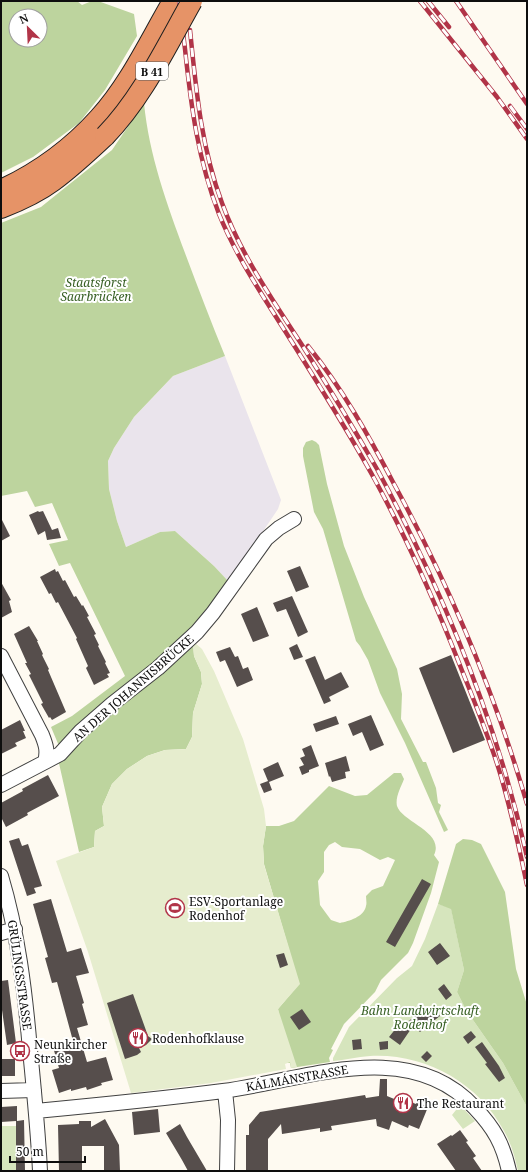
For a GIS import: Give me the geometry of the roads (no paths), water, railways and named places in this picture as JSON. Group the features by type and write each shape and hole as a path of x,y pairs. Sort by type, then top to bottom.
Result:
{"highway":[{"name":"B 41","path":"1,208 23,199 52,182 79,160 97,132 100,117 121,89 173,1"},
{"name":"B 41","path":"1,190 40,169 66,150 97,132 113,128 135,99 192,1"}],"street":[{"name":"AN DER JOHANNISBRÜCKE","path":"1,785 60,754 81,731 112,704 158,668 196,632 213,613 266,539 279,528 294,519"},
{"path":"1,656 47,746 48,753 45,762"},
{"name":"GRÜLINGSSTRASSE","path":"1,876 15,929 23,982 36,1112 40,1171"},
{"path":"1,933 15,929"},
{"name":"KÁLMÁNSTRASSE","path":"36,1112 225,1091 364,1067 404,1069 419,1072 434,1078 450,1086 462,1095 491,1126 502,1147 509,1171"},
{"path":"1,1091 34,1090"},
{"path":"225,1091 228,1120 227,1171"}],"railway":[{"path":"179,1 196,133 206,173 219,214 233,245 249,274 331,405 364,461 399,526 432,596 482,720 496,760 518,843 527,885"},
{"path":"420,1 497,97 527,139"},
{"path":"428,1 449,27"},
{"path":"456,1 527,104"},
{"path":"190,30 200,118 209,161 222,203 238,241 248,259 350,422 377,469 424,562 466,658 484,707 515,806 527,857"},
{"path":"510,106 527,129"},
{"path":"308,346 344,395 365,430 414,522 452,600 500,721 527,804"}],"place":[{"name":"ESV-Sportanlage Rodenhof","path":"175,908"},
{"name":"Rodenhofklause","path":"138,1038"},
{"name":"Neunkircher Straße","path":"20,1051"},
{"name":"The Restaurant","path":"403,1103"}],"park label":[{"name":"Staatsforst Saarbrücken","path":"96,289"},
{"name":"Bahn Landwirtschaft Rodenhof","path":"420,1017"}]}
